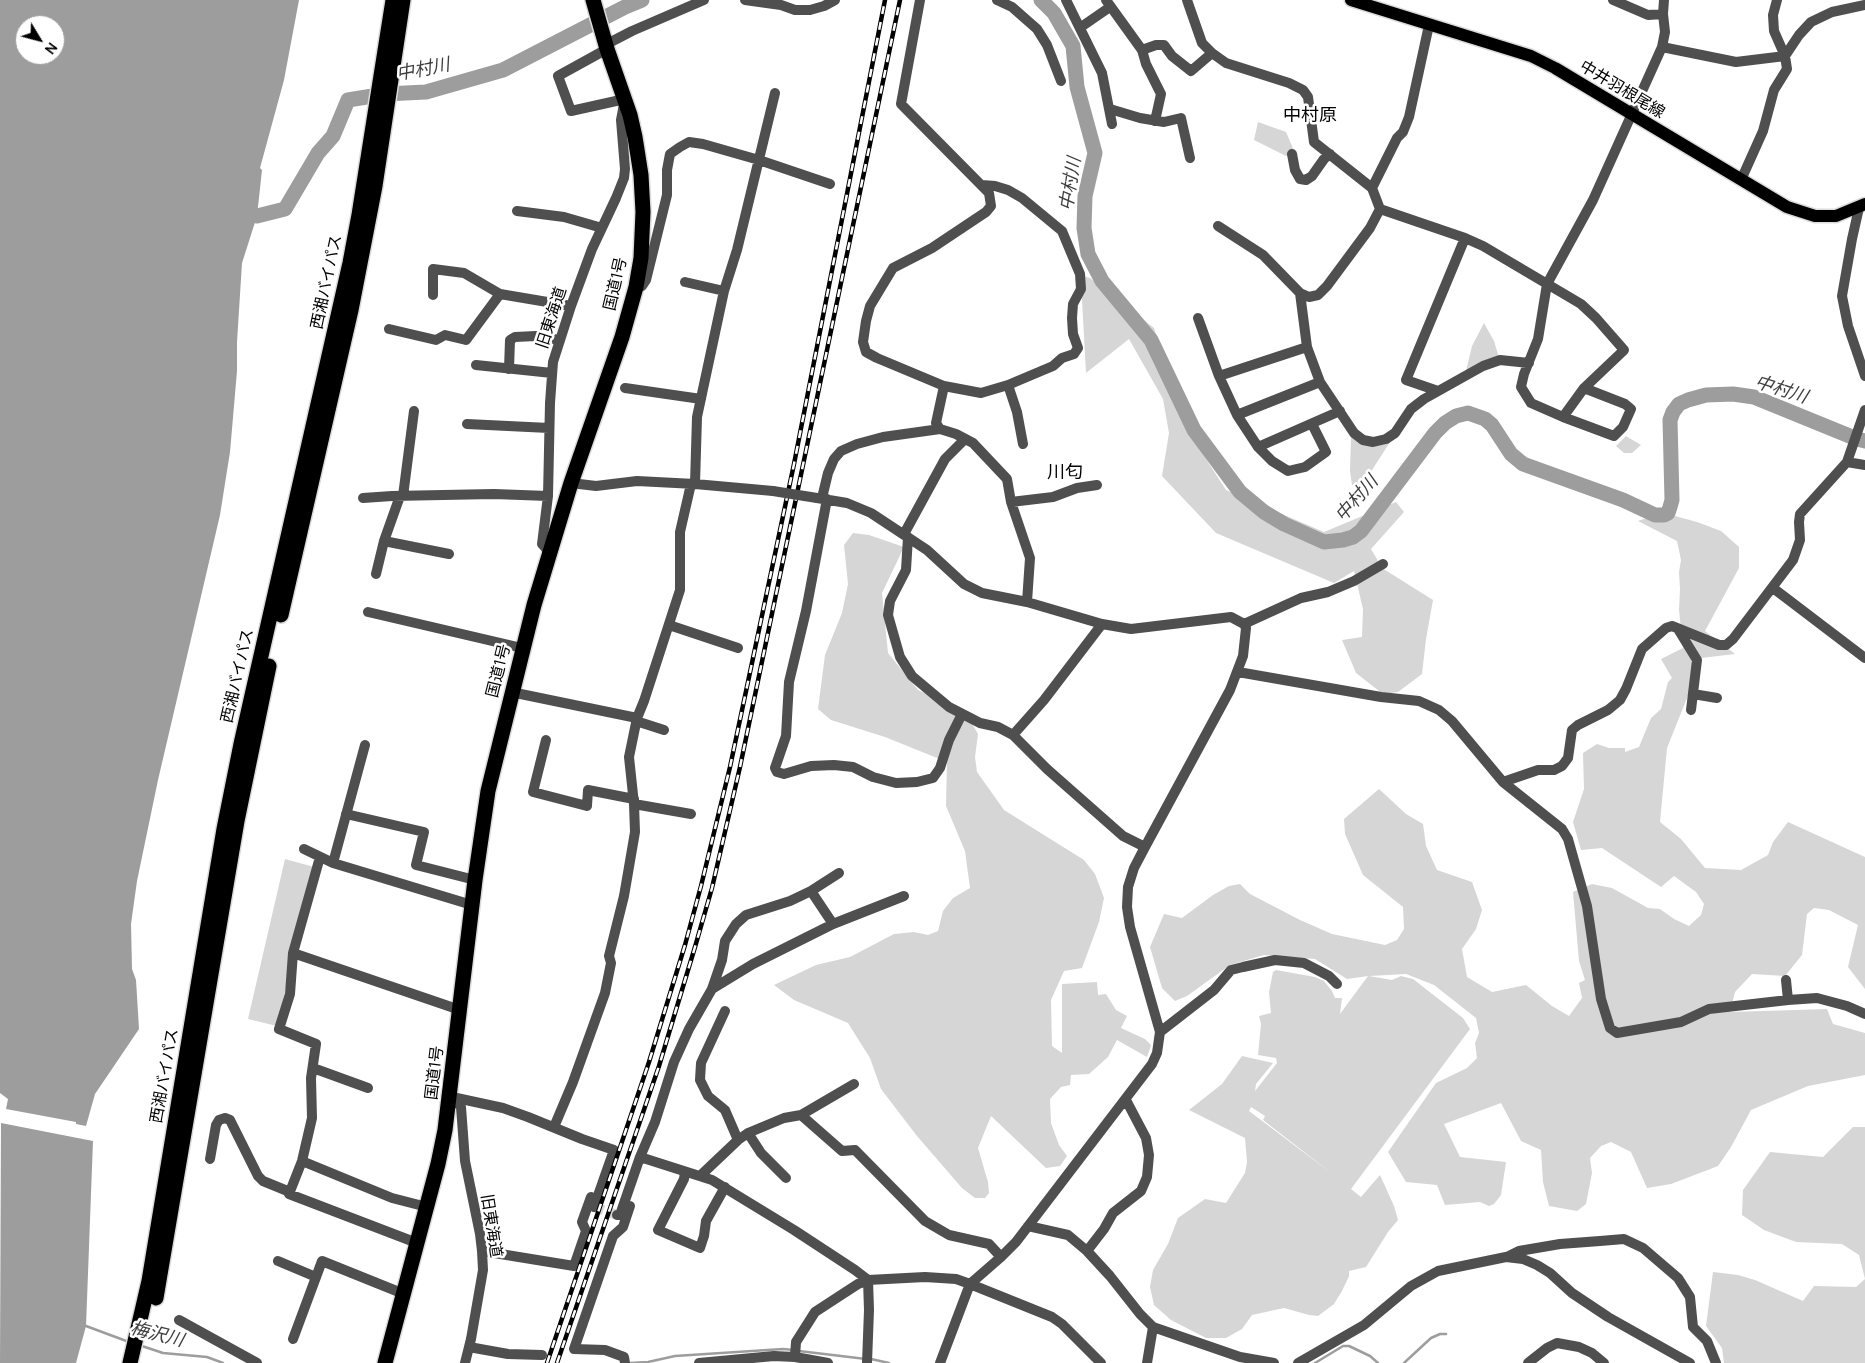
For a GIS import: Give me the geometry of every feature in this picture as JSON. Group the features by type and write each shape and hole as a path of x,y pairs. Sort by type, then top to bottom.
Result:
{"highway":[{"name":"西湘バイパス","path":"130,1363 149,1281 240,744 344,289 398,1"},
{"name":"西湘バイパス","path":"141,1363 163,1260 237,821 268,669 351,310 375,186 398,1"},
{"name":"国道1号","path":"385,1363 438,1164 451,1096 474,880 488,791 511,692 522,648 570,487 622,337 636,287 642,236 641,175 636,137 593,2"}],"main road":[{"name":"中井羽根尾線","path":"1351,0 1531,56 1555,68 1787,207 1815,216 1836,216 1862,206"}],"street":[{"path":"625,100 571,111 558,76 632,30 704,0"},
{"path":"744,0 803,10 824,6 835,0"},
{"path":"920,0 901,104 982,185 989,193 991,206 986,212 932,248 893,268 870,306 863,342 866,352 877,358 944,386 981,393 1008,385 1053,366 1062,358 1074,354 1078,348 1073,334 1073,304 1081,289 1080,274 1062,231 1022,198 1008,190 982,185"},
{"path":"997,0 1012,7 1037,29 1047,45 1061,82"},
{"path":"1066,0 1081,27 1102,73 1112,124"},
{"path":"1187,0 1202,43 1212,53 1226,63 1289,83 1304,90 1308,97 1314,142 1372,188 1380,209 1370,228 1328,286 1318,295 1309,296 1300,293 1263,255 1218,226"},
{"path":"1614,0 1648,15 1663,14"},
{"path":"1584,388 1625,404 1631,409 1623,427 1614,436 1531,403 1522,387 1538,339 1547,284 1593,200 1662,47 1665,32 1664,0"},
{"path":"1741,180 1763,131 1774,90 1787,69 1785,56 1774,31 1773,16 1777,0"},
{"path":"1081,27 1108,4 1142,50 1146,64 1161,94 1155,121"},
{"path":"1662,47 1736,62 1785,56 1810,22 1832,12 1865,5"},
{"path":"1372,188 1397,138 1403,132 1409,117 1430,25"},
{"path":"1142,50 1156,45 1164,45 1172,56 1191,71 1212,53"},
{"path":"554,1127 573,1082 605,993 611,963 609,956 629,871 635,832 629,757 636,719 644,701 680,590 680,532 693,484 697,418 724,291 737,250 775,93"},
{"name":"旧東海道","path":"550,553 542,544 548,492 552,373 559,340 592,249 624,178 621,120 625,100"},
{"path":"1110,109 1155,121 1164,122 1181,118 1190,158"},
{"path":"636,287 642,286 646,280 667,195 667,170 670,154 690,142 759,160 830,184"},
{"path":"1292,154 1300,179 1306,180 1312,176 1330,154"},
{"path":"1862,206 1842,296 1846,317 1865,376"},
{"path":"1380,209 1483,246 1581,304 1596,318 1624,350 1584,388 1563,417"},
{"path":"517,212 564,217 602,228"},
{"path":"1438,391 1406,380 1465,238"},
{"path":"433,296 433,268 464,274 500,294 571,306"},
{"path":"685,282 724,291"},
{"path":"1300,293 1307,347 1320,382 1354,433 1363,440 1372,442 1386,439 1395,433 1411,409 1438,391 1483,366 1500,360 1529,363"},
{"path":"390,329 436,340 445,335 466,340 500,294"},
{"path":"1198,318 1219,376 1237,415 1258,447 1272,461 1288,471 1305,467 1326,452 1312,424"},
{"path":"509,369 510,340 515,337 536,336 559,340"},
{"path":"1219,376 1307,347"},
{"path":"476,365 552,373"},
{"path":"1237,415 1320,382"},
{"path":"1008,385 1017,412 1023,444"},
{"path":"940,429 936,424 944,386"},
{"path":"625,388 701,399"},
{"path":"1503,782 1538,770 1554,770 1562,766 1568,758 1571,733 1574,728 1615,705 1626,689 1642,649 1666,628 1672,626 1719,645 1726,644 1733,639 1793,560 1800,540 1800,514 1848,459 1865,410"},
{"path":"376,574 384,541 402,496 414,411"},
{"path":"1258,447 1340,411"},
{"path":"468,424 550,428"},
{"path":"962,714 949,740 940,768 932,778 917,782 896,783 853,767 834,765 811,766 784,774 777,772 775,768 786,736 789,682 806,611 822,498 828,473 834,459 841,451 883,436 940,429 956,434 973,444 1007,479 1011,502 1030,558 1027,602"},
{"path":"965,439 945,459 906,536 906,570 890,601 888,615 900,657 912,676 948,707 1013,735 1047,769 1123,836 1145,847"},
{"path":"1848,459 1865,465"},
{"path":"363,498 548,492 570,487 636,482 693,484 822,498 847,503 871,513 927,550 964,584 982,593 1027,602 1102,624 1131,629 1231,617 1244,624 1246,628 1245,644 1238,672 1134,868 1128,887 1127,907 1130,927 1160,1032 1157,1053 1152,1064 1126,1100 1028,1226 1001,1257 970,1284 940,1363"},
{"path":"1011,502 1053,496 1077,488 1097,485"},
{"path":"384,541 449,554"},
{"path":"1244,624 1301,598 1328,592 1354,581 1383,564"},
{"path":"1772,588 1865,658"},
{"path":"368,612 522,648"},
{"path":"1013,735 1044,700 1102,624"},
{"path":"669,625 738,648"},
{"path":"1678,629 1697,660 1691,710"},
{"path":"1238,672 1355,693 1419,701 1439,710 1452,721 1503,782 1562,830 1568,839 1587,906 1601,999 1610,1028 1617,1033 1682,1022 1710,1009 1788,1000 1816,998 1847,1006 1865,1014"},
{"path":"511,692 636,719 664,730"},
{"path":"1693,694 1717,698"},
{"path":"546,740 533,792 587,806 588,790 691,814"},
{"path":"333,864 365,745"},
{"path":"346,814 424,832 416,865 474,880"},
{"path":"304,849 333,864 472,905"},
{"path":"290,1192 302,1161 312,1118 311,1078 316,1044 279,1029 290,994 293,953 320,857"},
{"path":"617,1214 620,1216 640,1157 655,1122 674,1062 688,1029 712,990 726,941 736,924 746,915 790,901 810,891 839,872"},
{"path":"810,891 833,924"},
{"path":"712,990 753,964 833,924 904,896"},
{"path":"293,953 460,1010"},
{"path":"1160,1032 1214,990 1231,970 1237,968 1276,960 1304,963 1329,976 1338,984"},
{"path":"1786,980 1788,1000"},
{"path":"724,1011 702,1063 700,1080 708,1096 725,1110 738,1140"},
{"path":"312,1068 368,1088"},
{"path":"700,1176 738,1140 748,1134 784,1118 801,1115 854,1084"},
{"path":"451,1096 503,1108 611,1149"},
{"name":"旧東海道","path":"451,1096 461,1107 466,1161 480,1234 483,1270 465,1363"},
{"path":"1087,1251 1104,1229 1113,1213 1141,1191 1148,1177 1149,1155 1146,1138 1126,1100"},
{"path":"801,1115 842,1151 855,1150 925,1221 949,1235 984,1242 993,1247 1001,1257"},
{"path":"210,1159 216,1125 219,1120 225,1118 230,1120 258,1176 263,1181 290,1192 289,1194 417,1243"},
{"path":"748,1134 761,1152 786,1178"},
{"path":"482,1251 574,1266 586,1231 582,1222 611,1149"},
{"path":"594,1207 611,1149"},
{"path":"640,1157 700,1176 725,1187 868,1280"},
{"path":"302,1161 392,1198 427,1207"},
{"path":"685,1172 684,1179 658,1230 700,1248 706,1221 725,1187"},
{"path":"625,1361 624,1357 605,1350 574,1349 613,1236 623,1227 633,1196"},
{"path":"1028,1226 1068,1235 1087,1251 1153,1327 1240,1357 1274,1363"},
{"path":"1298,1363 1364,1325 1411,1286 1438,1271 1506,1257 1519,1251 1600,1240 1624,1240 1643,1248 1678,1278 1690,1298 1693,1327 1707,1341 1716,1363"},
{"path":"1506,1257 1523,1259 1537,1264 1572,1292 1608,1317 1690,1363"},
{"path":"278,1261 316,1277"},
{"path":"293,1339 322,1262 404,1294"},
{"path":"795,1352 796,1342 815,1312 858,1284 868,1280 942,1278 956,1279 970,1284 1052,1318 1062,1324 1102,1363"},
{"path":"867,1359 868,1280"},
{"path":"180,1320 257,1363"},
{"path":"1147,1363 1153,1327"},
{"path":"1528,1363 1547,1348 1557,1343 1579,1347 1592,1353 1604,1363"},
{"path":"469,1347 508,1354 542,1355"},
{"path":"699,1363 774,1356 795,1352 828,1363"}],"shaded area":[{"path":"0,0 299,0 284,80 260,168 262,170 257,216 242,263 237,371 230,452 220,515 158,780 137,881 131,924 132,969 136,980 139,1029 95,1094 86,1126 76,1124 76,1122 6,1109 8,1099 0,1093"},
{"path":"1258,122 1286,132 1295,153 1286,156 1254,140"},
{"path":"1083,276 1090,278 1154,328 1188,431 1226,490 1324,532 1396,502 1404,512 1371,549 1382,568 1433,600 1422,674 1398,692 1383,694 1356,673 1342,640 1362,637 1363,609 1354,571 1334,583 1216,533 1162,476 1169,433 1163,399 1129,339 1086,373 1082,300"},
{"path":"1484,323 1494,341 1499,358 1466,371 1472,346"},
{"path":"1626,436 1641,445 1632,453 1624,453 1616,446"},
{"path":"1351,437 1390,442 1365,481 1359,486 1352,485 1350,471"},
{"path":"1652,516 1675,516 1721,531 1739,547 1739,568 1705,631 1735,654 1701,658 1667,748 1660,822 1681,839 1705,868 1741,870 1768,855 1773,842 1788,822 1865,857 1865,989 1848,967 1858,925 1829,910 1814,908 1807,914 1802,955 1785,976 1752,974 1735,992 1730,1012 1827,1009 1833,1024 1865,1033 1865,1075 1808,1086 1751,1110 1731,1147 1718,1166 1671,1184 1647,1188 1631,1152 1611,1142 1601,1146 1590,1158 1592,1173 1586,1204 1577,1211 1549,1206 1543,1182 1541,1150 1521,1141 1501,1103 1444,1124 1460,1157 1506,1162 1501,1195 1494,1204 1489,1206 1480,1202 1445,1205 1437,1185 1406,1182 1388,1152 1436,1083 1467,1068 1477,1058 1475,1043 1479,1033 1476,1018 1434,985 1406,974 1369,976 1392,980 1401,976 1413,979 1463,1018 1470,1029 1351,1189 1361,1197 1380,1175 1398,1220 1388,1232 1366,1267 1349,1271 1349,1276 1334,1304 1318,1316 1284,1308 1252,1315 1242,1329 1226,1338 1206,1338 1171,1320 1154,1305 1150,1287 1153,1270 1168,1244 1178,1218 1205,1199 1226,1203 1245,1173 1247,1162 1245,1138 1189,1110 1222,1084 1242,1056 1273,1063 1256,1084 1255,1091 1277,1063 1276,1058 1258,1055 1261,1024 1259,1016 1271,1013 1269,992 1273,972 1276,970 1315,977 1324,981 1335,998 1342,998 1340,1014 1368,976 1347,979 1315,959 1264,955 1230,965 1187,996 1175,1001 1162,988 1150,947 1164,914 1182,918 1213,895 1229,886 1240,884 1250,894 1332,934 1385,945 1397,940 1404,929 1403,907 1363,875 1345,834 1344,819 1379,789 1406,814 1423,824 1426,846 1437,870 1472,882 1482,910 1476,929 1462,949 1467,977 1492,992 1526,985 1552,1006 1569,1016 1582,998 1579,983 1585,980 1579,961 1573,892 1592,884 1612,888 1648,908 1660,909 1674,919 1689,926 1701,915 1704,904 1696,892 1674,876 1661,887 1602,848 1581,850 1573,822 1584,789 1583,753 1597,744 1609,748 1625,748 1625,752 1639,747 1651,718 1661,709 1668,682 1672,678 1661,659 1683,648 1679,610 1679,572 1681,560 1677,541 1638,521","holes":["1251,1107 1265,1116 1263,1120 1335,1176 1249,1111"]},
{"path":"853,533 869,535 904,547 882,593 888,653 918,690 964,710 978,734 975,757 977,772 1004,810 1084,860 1095,874 1104,898 1099,922 1082,968 1064,971 1051,1000 1052,1046 1062,1053 1062,984 1097,982 1098,995 1106,994 1116,1010 1127,1016 1121,1028 1145,1039 1151,1045 1147,1057 1117,1040 1108,1057 1089,1074 1071,1075 1070,1085 1061,1087 1050,1099 1051,1123 1059,1145 1067,1156 1060,1166 1046,1168 991,1116 978,1148 988,1182 989,1193 985,1198 975,1198 962,1188 917,1136 881,1089 870,1058 848,1023 794,1000 774,985 816,965 850,957 894,934 914,932 928,935 938,931 943,911 953,898 970,888 965,851 946,806 947,762 885,737 831,720 818,709 825,655 842,613 848,584 844,545"},
{"path":"285,859 314,867 277,1026 248,1019"},
{"path":"1,1123 93,1141 86,1326 76,1363 0,1363"},
{"path":"1853,1127 1865,1127 1865,1279 1859,1255 1842,1244 1796,1242 1764,1230 1742,1215 1743,1190 1770,1152 1823,1157"},
{"path":"1713,1272 1738,1275 1755,1280 1803,1301 1814,1286 1856,1287 1865,1279 1865,1363 1724,1363 1722,1348 1706,1326"}],"waterway":[{"name":"中村川","path":"257,216 285,209 318,153 333,136 348,100 385,94 426,92 503,70 642,0"},
{"name":"中村川","path":"1041,0 1054,13 1073,46 1077,87 1095,153 1085,196 1084,228 1088,254 1102,281 1151,340 1194,430 1240,492 1264,512 1284,524 1324,542 1353,537 1361,531 1435,433 1456,416 1468,413 1485,419 1492,425 1511,454 1523,464 1623,500 1655,515 1668,513 1670,507 1672,500 1670,420 1679,404 1688,400 1706,395 1733,394 1754,397 1865,441"},
{"name":"梅沢川","path":"86,1326 129,1342"},
{"path":"1404,1363 1431,1338 1440,1334 1446,1334"},
{"name":"梅沢川","path":"139,1345 163,1353 207,1357 223,1363"},
{"path":"1315,1363 1343,1346 1349,1346 1370,1356 1378,1363"},
{"path":"630,1363 648,1362 675,1356 783,1349 794,1350"},
{"path":"799,1351 866,1359"},
{"path":"871,1359 889,1363"}],"tunnel":[{"path":"594,1207 617,1215"}],"railway":[{"path":"547,1363 649,1062 701,886 730,767 794,464 885,0"},
{"path":"557,1363 659,1066 712,888 740,767 900,0"}],"district":[{"name":"中村原","path":"1310,116"},
{"name":"川匂","path":"1065,473"}]}
